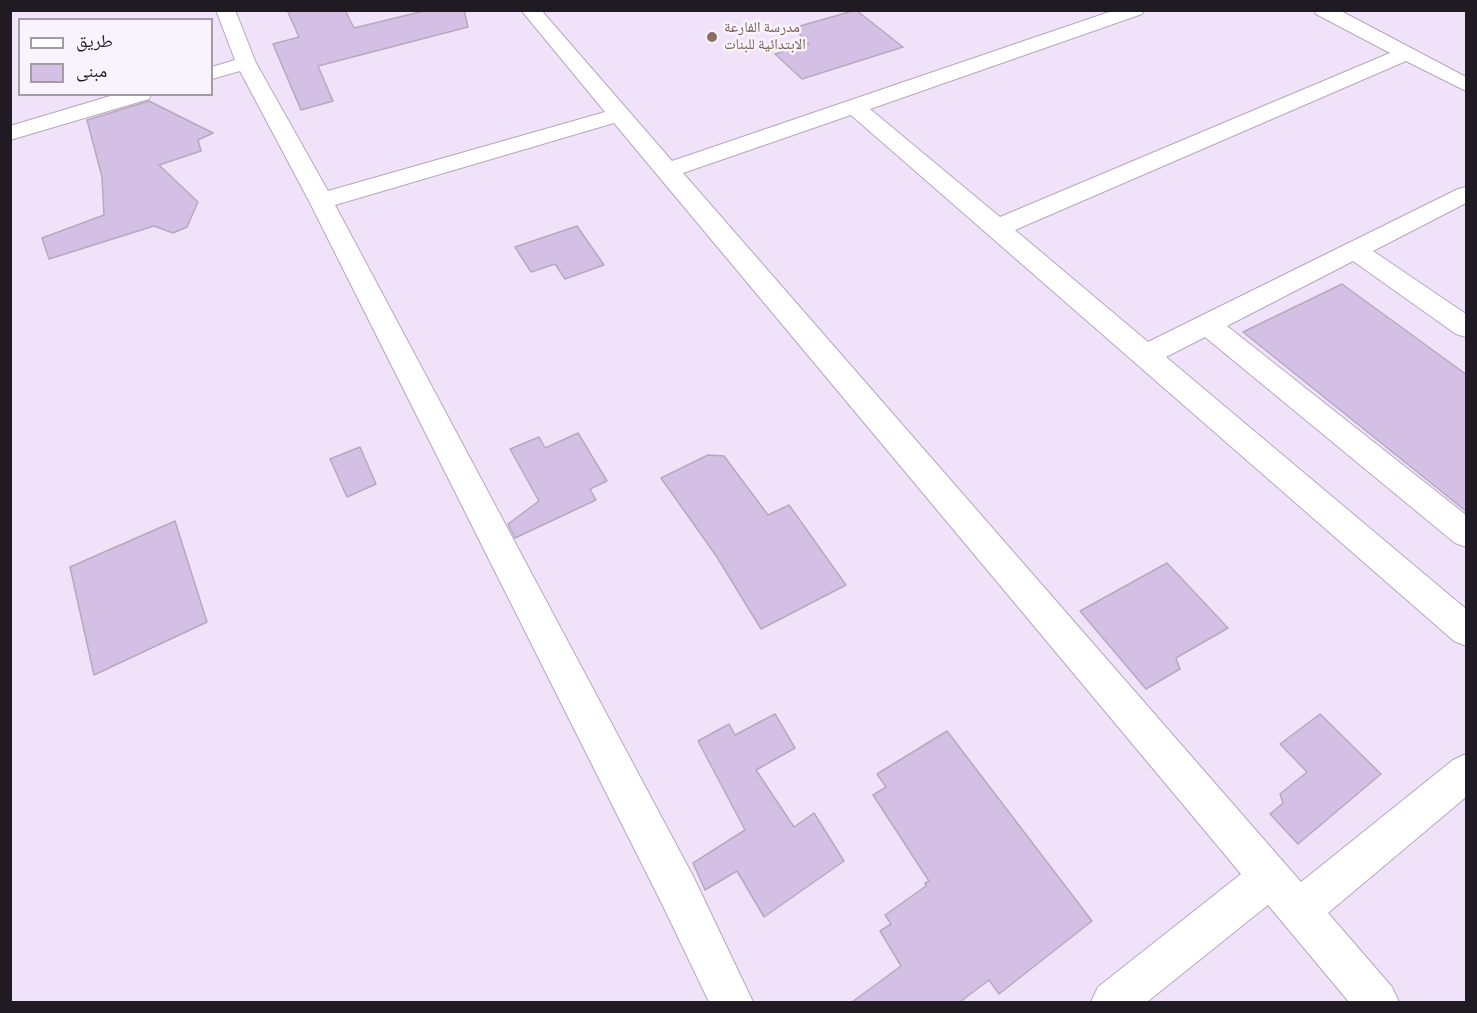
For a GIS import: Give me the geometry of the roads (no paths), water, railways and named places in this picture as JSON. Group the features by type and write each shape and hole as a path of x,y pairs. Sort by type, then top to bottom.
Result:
{"street":[{"path":"225,10 246,63 321,201 680,893 731,1002"},
{"path":"530,10 1377,1002"},
{"path":"667,171 1136,10"},
{"path":"1323,10 1467,86"},
{"path":"996,228 1406,54"},
{"path":"213,73 246,63"},
{"path":"10,133 134,96"},
{"path":"856,108 1467,630"},
{"path":"321,201 619,115"},
{"path":"1146,355 1353,249 1467,194"},
{"path":"1353,249 1467,327"},
{"path":"1207,324 1467,533"},
{"path":"1299,910 1467,773"},
{"path":"1113,1002 1270,877"}],"place":[{"name":"مدرسة الفارعة الابتدائية للبنات","path":"712,37"}]}
